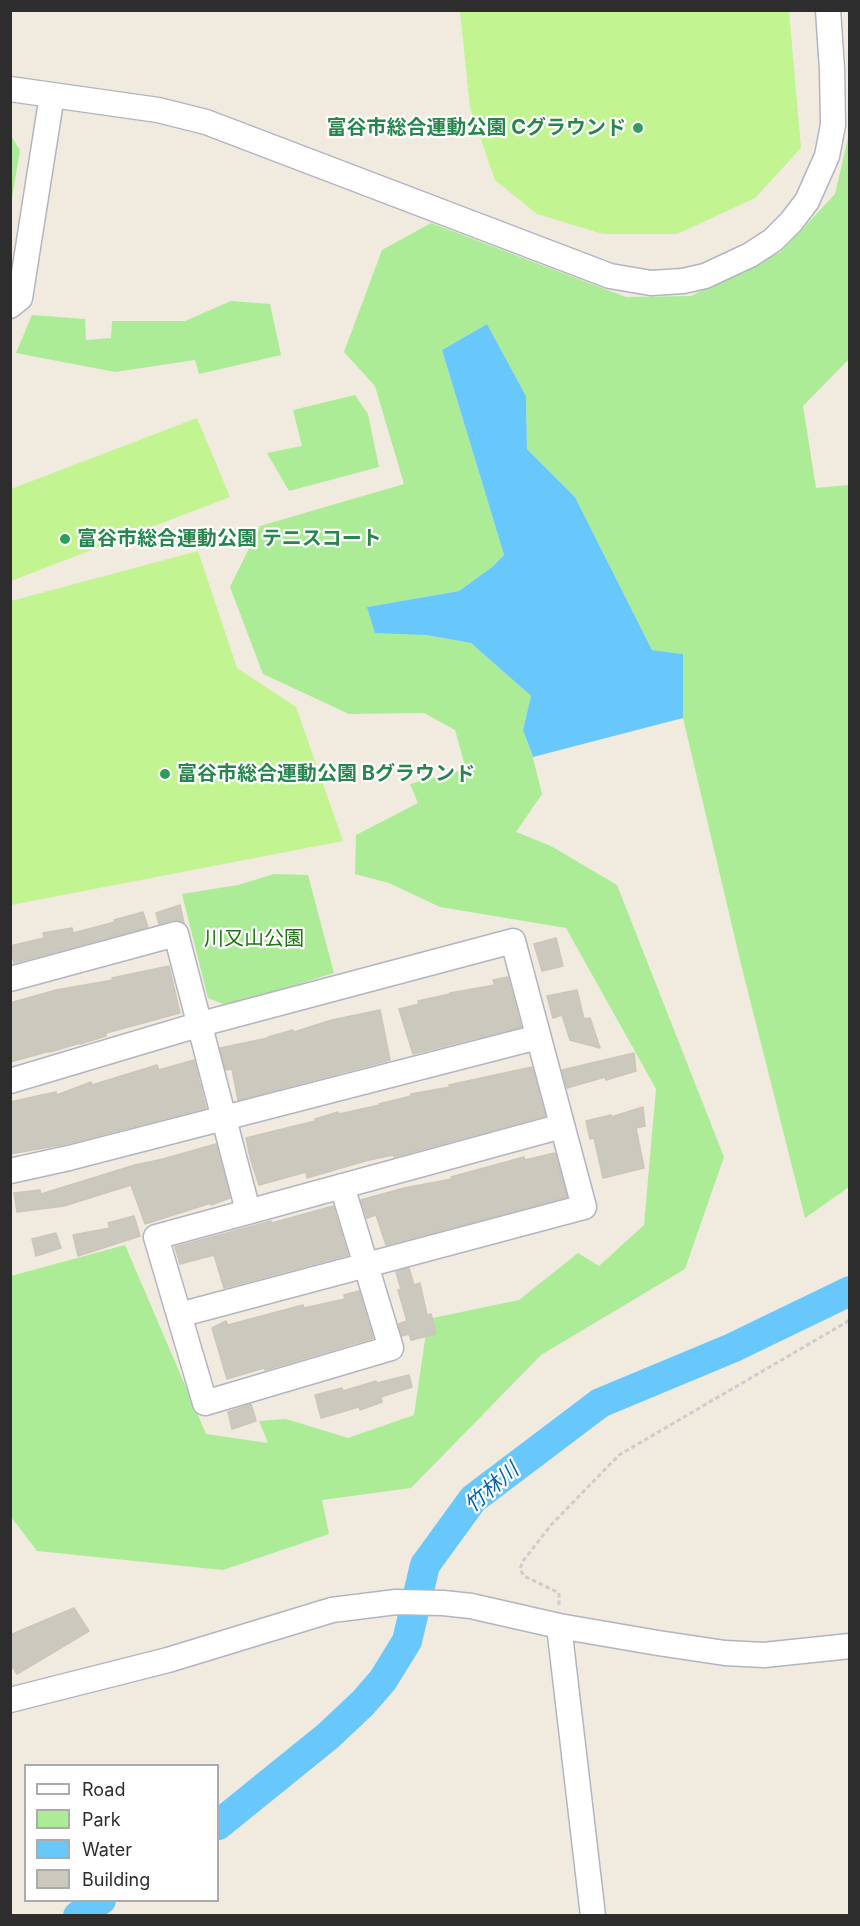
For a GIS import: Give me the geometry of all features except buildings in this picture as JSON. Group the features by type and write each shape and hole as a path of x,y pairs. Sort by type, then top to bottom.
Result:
{"street":[{"path":"10,89 158,110 206,122 610,276 651,283 682,281 713,273 750,255 773,240 807,201 827,156 841,69 828,10"},
{"path":"10,306 20,298 52,95"},
{"path":"10,980 176,934 249,1211"},
{"path":"10,1081 201,1024 513,941 584,1207 179,1315"},
{"path":"10,1171 69,1158 538,1037"},
{"path":"342,1186 391,1348 205,1403 156,1237 249,1211 562,1126"},
{"path":"10,1700 168,1660 332,1610 396,1602 471,1606 559,1626 725,1653 764,1655 849,1646"},
{"path":"559,1626 593,1916"}],"path":[{"path":"559,1626 560,1593 524,1576 520,1569 523,1561 551,1525 619,1455 849,1320"}],"green space":[{"name":"富谷市総合運動公園 Cグラウンド","path":"460,11 789,11 801,148 755,198 677,234 603,234 537,214 495,180 470,108"},
{"path":"849,112 849,359 803,406 816,488 849,485 849,1187 805,1218 741,964 683,718 683,654 652,650 575,497 527,449 526,396 487,324 442,350 504,555 492,567 459,591 367,607 426,635 471,643 531,696 523,730 542,794 516,832 551,846 617,885 724,1157 685,1269 541,1355 411,1488 322,1500 329,1534 223,1570 37,1551 11,1517 11,1276 125,1245 206,1434 268,1443 259,1421 286,1419 348,1438 414,1415 428,1319 519,1300 578,1253 599,1266 644,1225 656,1089 566,928 440,907 389,883 355,874 356,835 418,803 410,784 466,769 455,730 424,713 349,714 263,674 230,587 260,526 404,484 375,386 344,352 382,250 431,223 626,297 691,296 781,252 835,194 848,138"},
{"path":"11,136 20,150 11,204"},
{"path":"231,301 270,304 281,355 199,374 195,360 115,372 16,353 32,315 85,319 86,340 111,338 112,321 185,321"},
{"path":"355,395 368,414 379,467 289,491 267,453 302,446 293,410"},
{"name":"富谷市総合運動公園 テニスコート","path":"197,418 230,497 11,581 11,489"},
{"name":"富谷市総合運動公園 Bグラウンド","path":"198,551 237,668 296,707 343,841 11,905 11,601"},
{"name":"川又山公園","path":"274,874 308,875 334,973 228,1006 208,998 182,894 238,885"}],"water":[{"path":"487,324 526,396 527,449 575,497 652,650 683,654 683,718 533,757 523,730 531,696 471,643 426,635 375,633 367,607 459,591 492,567 504,555 442,350"}],"waterway":[{"name":"竹林川","path":"219,1824 328,1736 363,1703 383,1680 407,1641 425,1565 473,1499 600,1403 732,1348 850,1291"},
{"name":"竹林川","path":"78,1916 98,1902"}],"place":[{"name":"富谷市総合運動公園 Cグラウンド","path":"638,128"},
{"name":"富谷市総合運動公園 テニスコート","path":"65,539"},
{"name":"富谷市総合運動公園 Bグラウンド","path":"165,774"}]}
